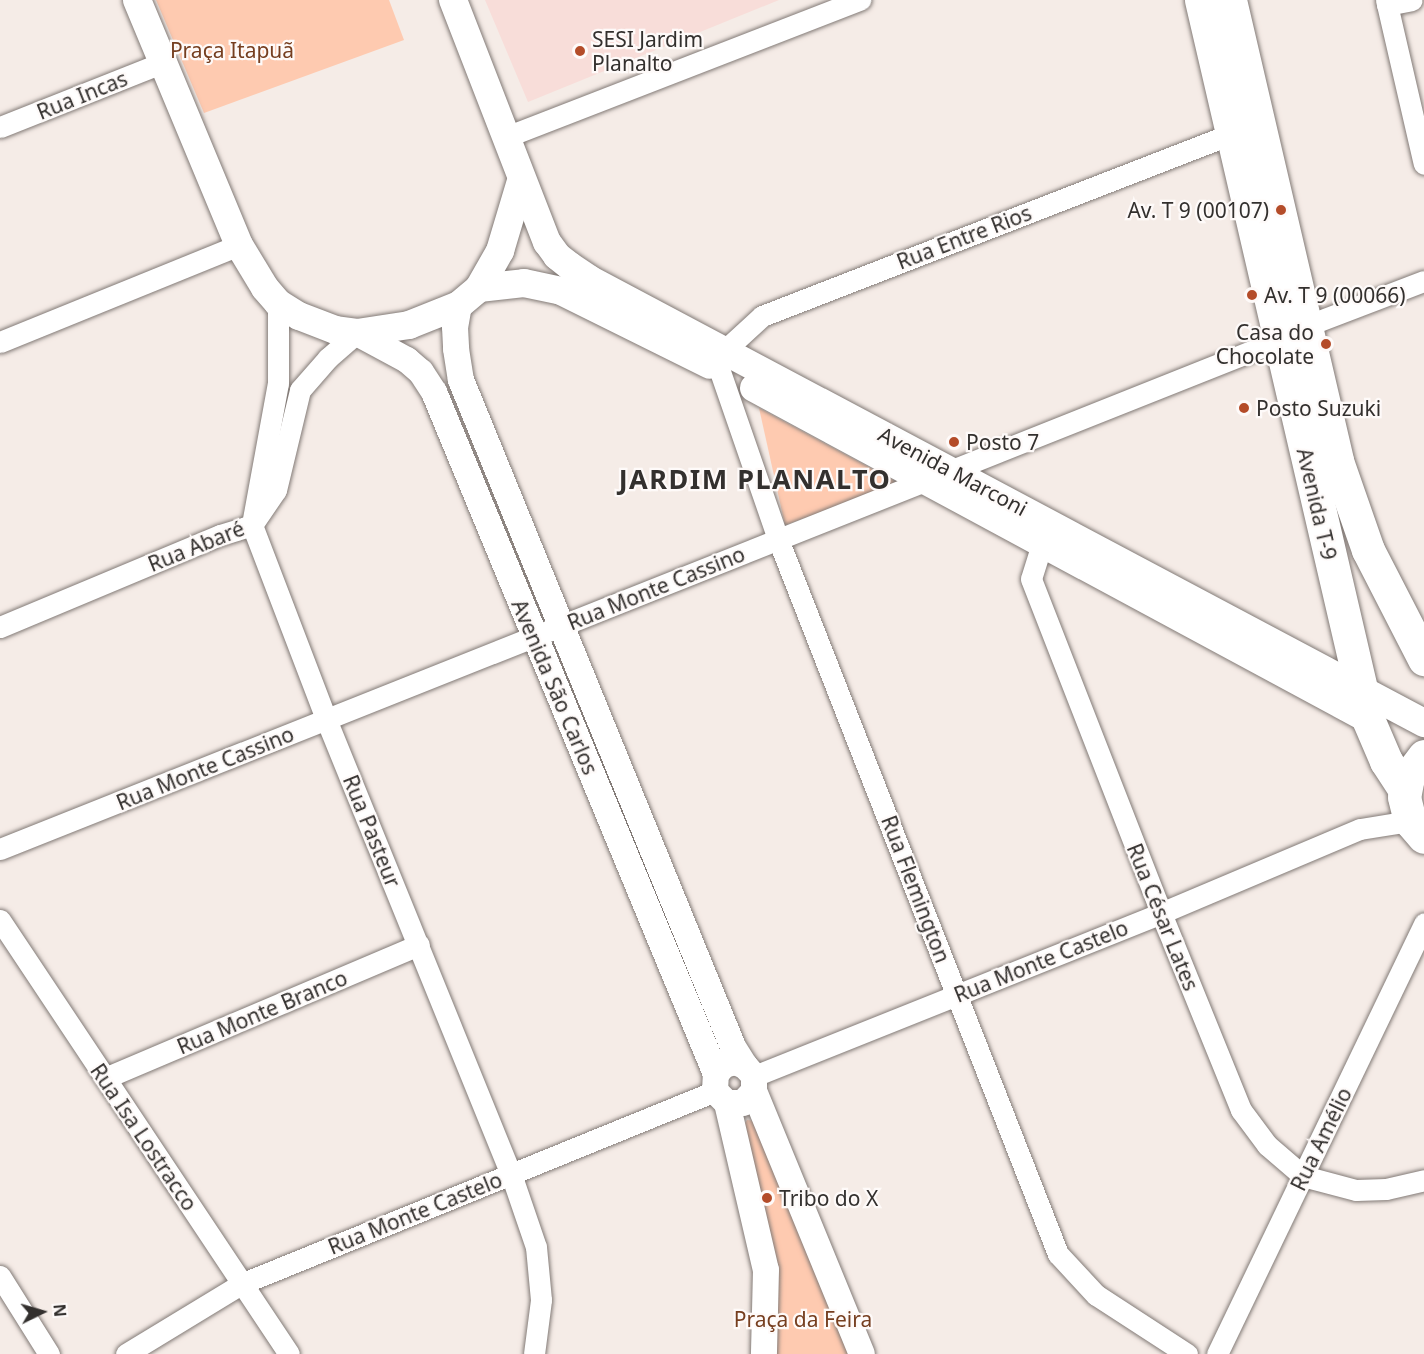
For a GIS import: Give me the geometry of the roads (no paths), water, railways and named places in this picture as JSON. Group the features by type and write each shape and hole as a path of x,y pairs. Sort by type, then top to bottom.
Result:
{"main road":[{"path":"137,0 239,245 252,269 278,303 316,324 357,333"},
{"name":"Avenida Marconi","path":"453,0 521,181 547,242 584,289"},
{"name":"Avenida T-9","path":"1201,0 1231,134 1292,333 1350,503 1385,586 1424,659"},
{"name":"Avenida T-9","path":"1230,0 1364,704 1386,761 1411,811"},
{"path":"469,297 500,251 521,181"},
{"name":"Avenida Marconi","path":"357,333 409,325 469,297 524,283 584,289 722,360 951,470 1045,533"},
{"name":"Avenida Marconi","path":"722,360 925,481 1045,533 1364,704 1424,723"},
{"path":"1411,811 1408,777 1424,756"}],"street":[{"path":"506,137 830,5 860,0"},
{"path":"1412,0 1387,3 1418,114 1424,164"},
{"name":"Rua Incas","path":"0,127 164,62"},
{"name":"Rua Entre Rios","path":"722,360 762,316 1231,134"},
{"path":"0,342 239,245"},
{"name":"Rua Monte Cassino","path":"0,849 1424,281"},
{"name":"Avenida São Carlos","path":"469,297 455,327 461,380 729,1036 751,1077 862,1354"},
{"name":"Rua Abaré","path":"0,627 220,535 252,525 278,383 278,303"},
{"path":"252,525 276,490 300,390 328,358 357,333"},
{"name":"Avenida São Carlos","path":"357,333 407,360 421,372 434,392 719,1089 766,1270 764,1354"},
{"name":"Rua Flemington","path":"722,360 778,539 1058,1254 1096,1295 1187,1354"},
{"path":"434,392 461,380"},
{"path":"278,383 300,390"},
{"name":"Rua Pasteur","path":"252,525 326,719 511,1174 536,1247 541,1300 534,1354"},
{"name":"Rua César Lates","path":"1045,533 1031,579 1161,913 1241,1110 1267,1145 1303,1176 1356,1190 1386,1189 1424,1180"},
{"name":"Rua Monte Castelo","path":"751,1077 1161,913 1360,829 1411,811"},
{"name":"Rua Isa Lostracco","path":"0,920 289,1354"},
{"name":"Rua Amélio","path":"1217,1354 1424,923"},
{"name":"Rua Monte Branco","path":"105,1078 419,945"},
{"path":"735,1062 751,1077 743,1103 719,1089 724,1065 735,1062"},
{"name":"Rua Monte Castelo","path":"126,1354 241,1284 719,1089"},
{"path":"0,1276 49,1354"}],"place":[{"name":"SESI Jardim Planalto","path":"580,51"},
{"name":"Av. T 9 (00107)","path":"1281,210"},
{"name":"Av. T 9 (00066)","path":"1252,295"},
{"name":"Casa do Chocolate","path":"1326,344"},
{"name":"Posto Suzuki","path":"1244,408"},
{"name":"Posto 7","path":"954,442"},
{"name":"Tribo do X","path":"767,1198"}],"district":[{"name":"JARDIM PLANALTO","path":"755,479"}],"park label":[{"name":"Praça Itapuã","path":"232,50"},
{"name":"Praça da Feira","path":"803,1319"}]}
